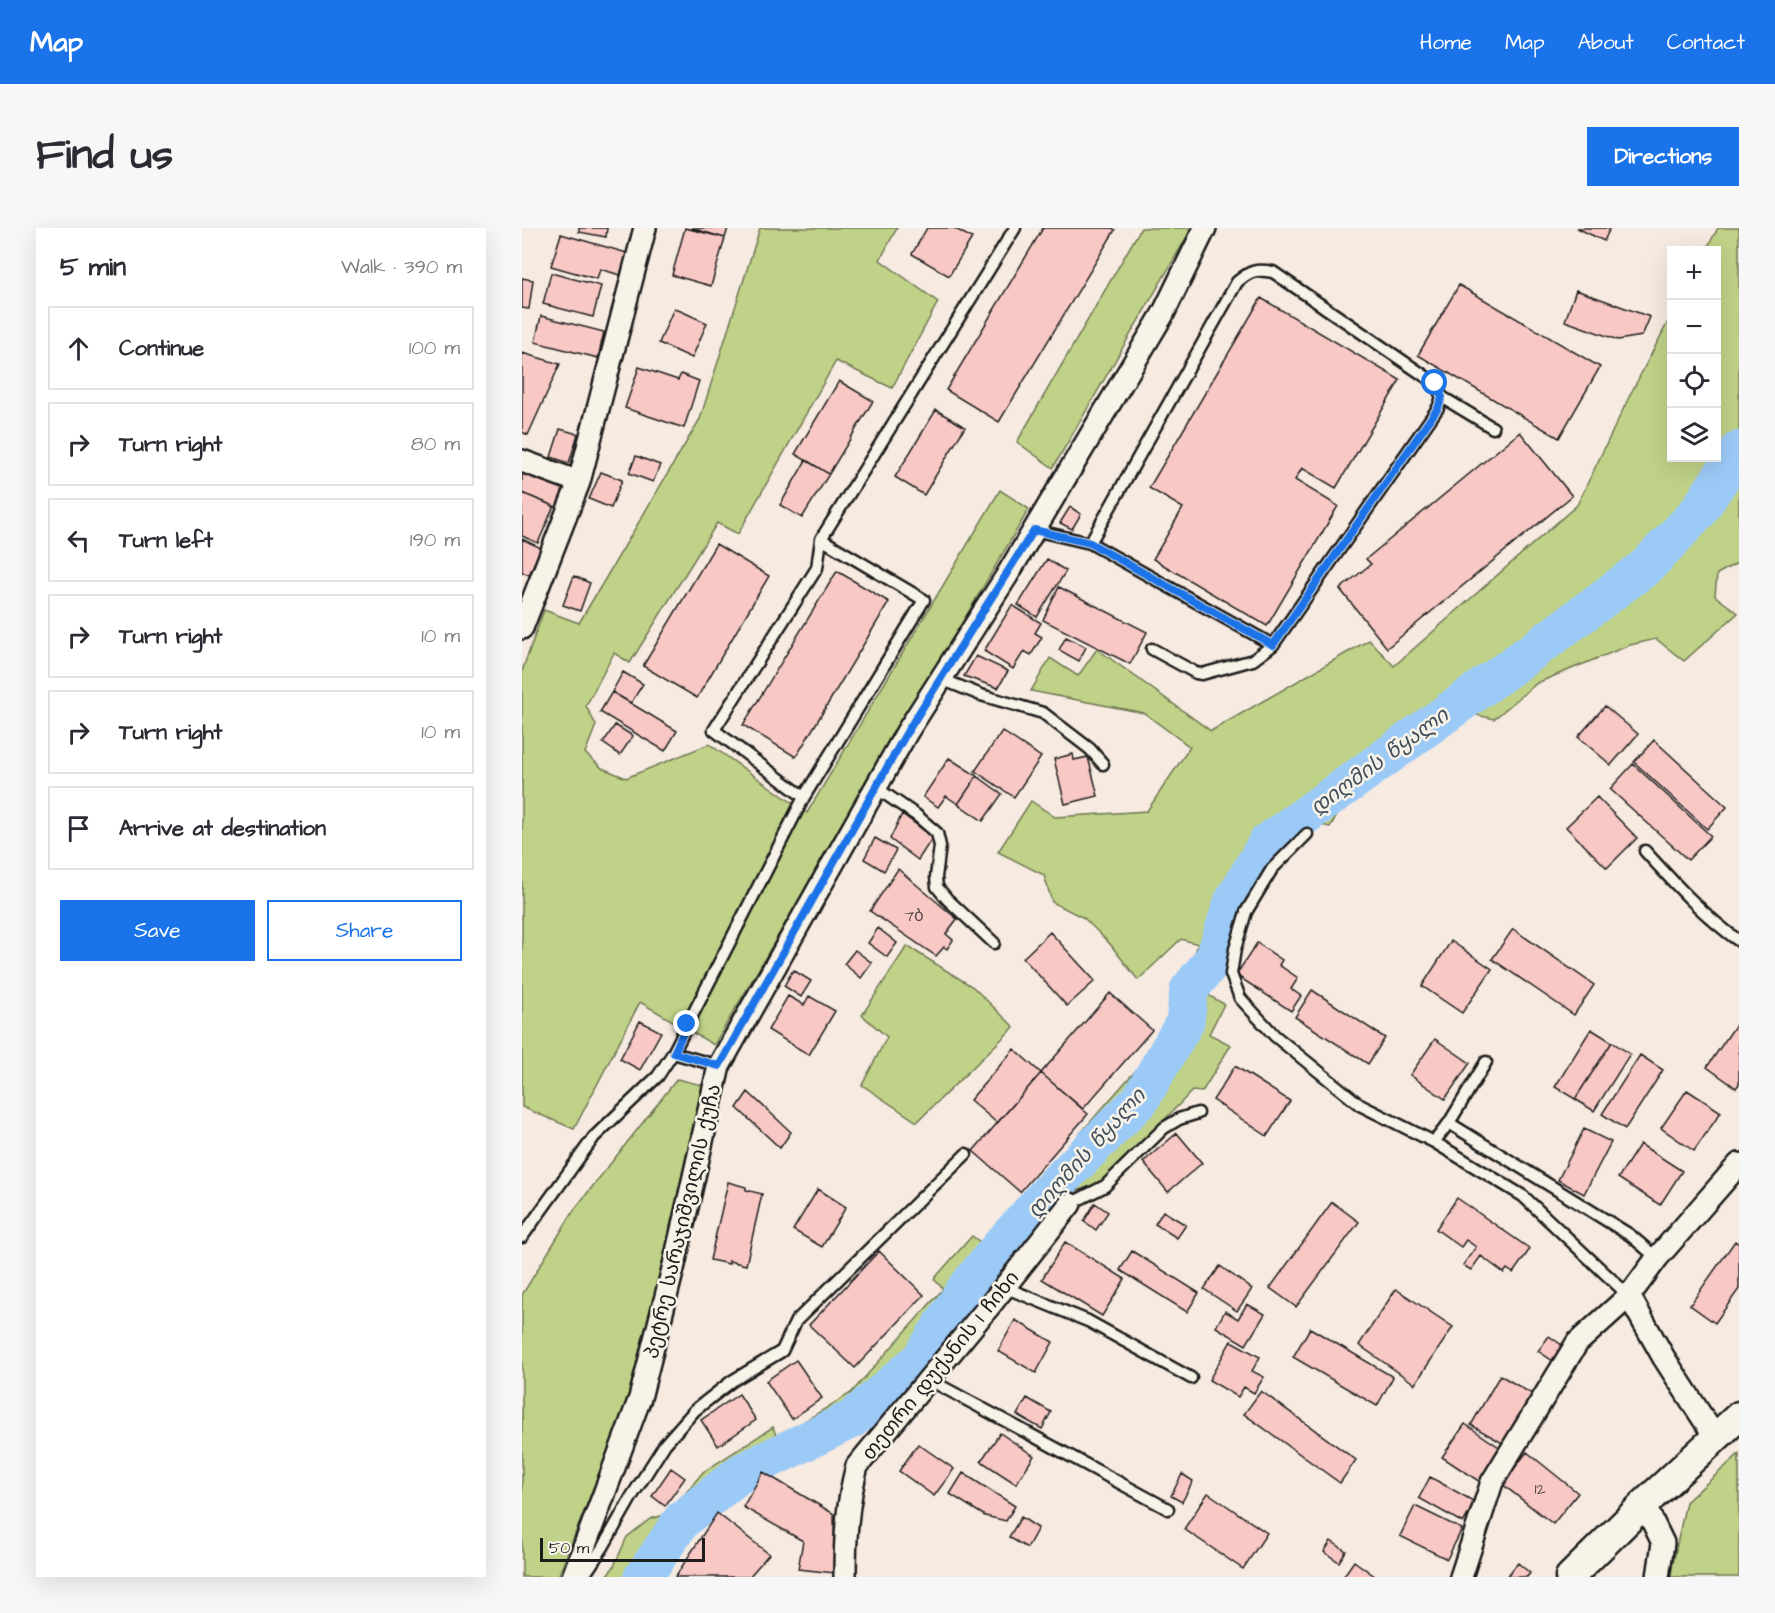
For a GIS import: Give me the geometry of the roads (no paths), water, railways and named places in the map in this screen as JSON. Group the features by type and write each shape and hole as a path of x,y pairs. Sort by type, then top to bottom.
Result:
{"street":[{"path":"522,628 579,482 645,228"},
{"name":"პეტრე სარაჯიშვილის ქუჩა","path":"573,1577 640,1398 674,1265 719,1066 907,732 1034,530 1163,314 1205,228"},
{"path":"522,462 579,482"},
{"path":"1461,1577 1492,1482 1577,1343 1629,1296 1657,1258 1739,1164"},
{"name":"თეთრი დუქანის I ჩიხი","path":"845,1577 845,1533 849,1497 857,1466 1070,1204"},
{"path":"1629,1296 1664,1358 1715,1437"},
{"path":"1570,1577 1644,1504 1739,1416"},
{"path":"1644,1504 1663,1542 1658,1577"}],"lane":[{"path":"804,797 714,730 817,567 822,539 1015,228"},
{"path":"1090,543 1237,282 1249,272 1262,270 1273,272 1435,383 1442,397 1492,428"},
{"path":"1152,649 1202,674 1253,660 1273,645 1438,408 1442,397"},
{"path":"1034,530 1090,543 1273,645"},
{"path":"522,1237 594,1137 658,1077 674,1053 804,797 924,600 822,539"},
{"path":"941,679 981,695 1043,713 1090,749 1103,764"},
{"path":"875,787 916,815 937,833 940,846 937,887 994,943"},
{"path":"1306,834 1272,868 1246,912 1235,949 1232,974 1240,998 1275,1036 1360,1105 1434,1142 1523,1196 1629,1296"},
{"path":"1645,851 1690,898 1739,941"},
{"path":"674,1053 719,1066"},
{"path":"1434,1142 1449,1123 1486,1062"},
{"path":"1070,1204 1105,1186 1164,1128 1179,1119 1198,1113"},
{"path":"1449,1123 1630,1235 1657,1258"},
{"path":"583,1577 665,1444 695,1410 732,1381 782,1351 796,1321 966,1155"},
{"path":"1004,1287 1088,1321 1191,1378"},
{"path":"928,1379 1168,1509"}],"waterway":[{"name":"დიღმის წყალი","path":"643,1577 682,1520 742,1472 852,1419 920,1360 965,1290 999,1248 1056,1184 1140,1100 1185,1022 1189,990 1215,957 1233,902 1267,843 1647,566 1698,512 1739,450"}]}
